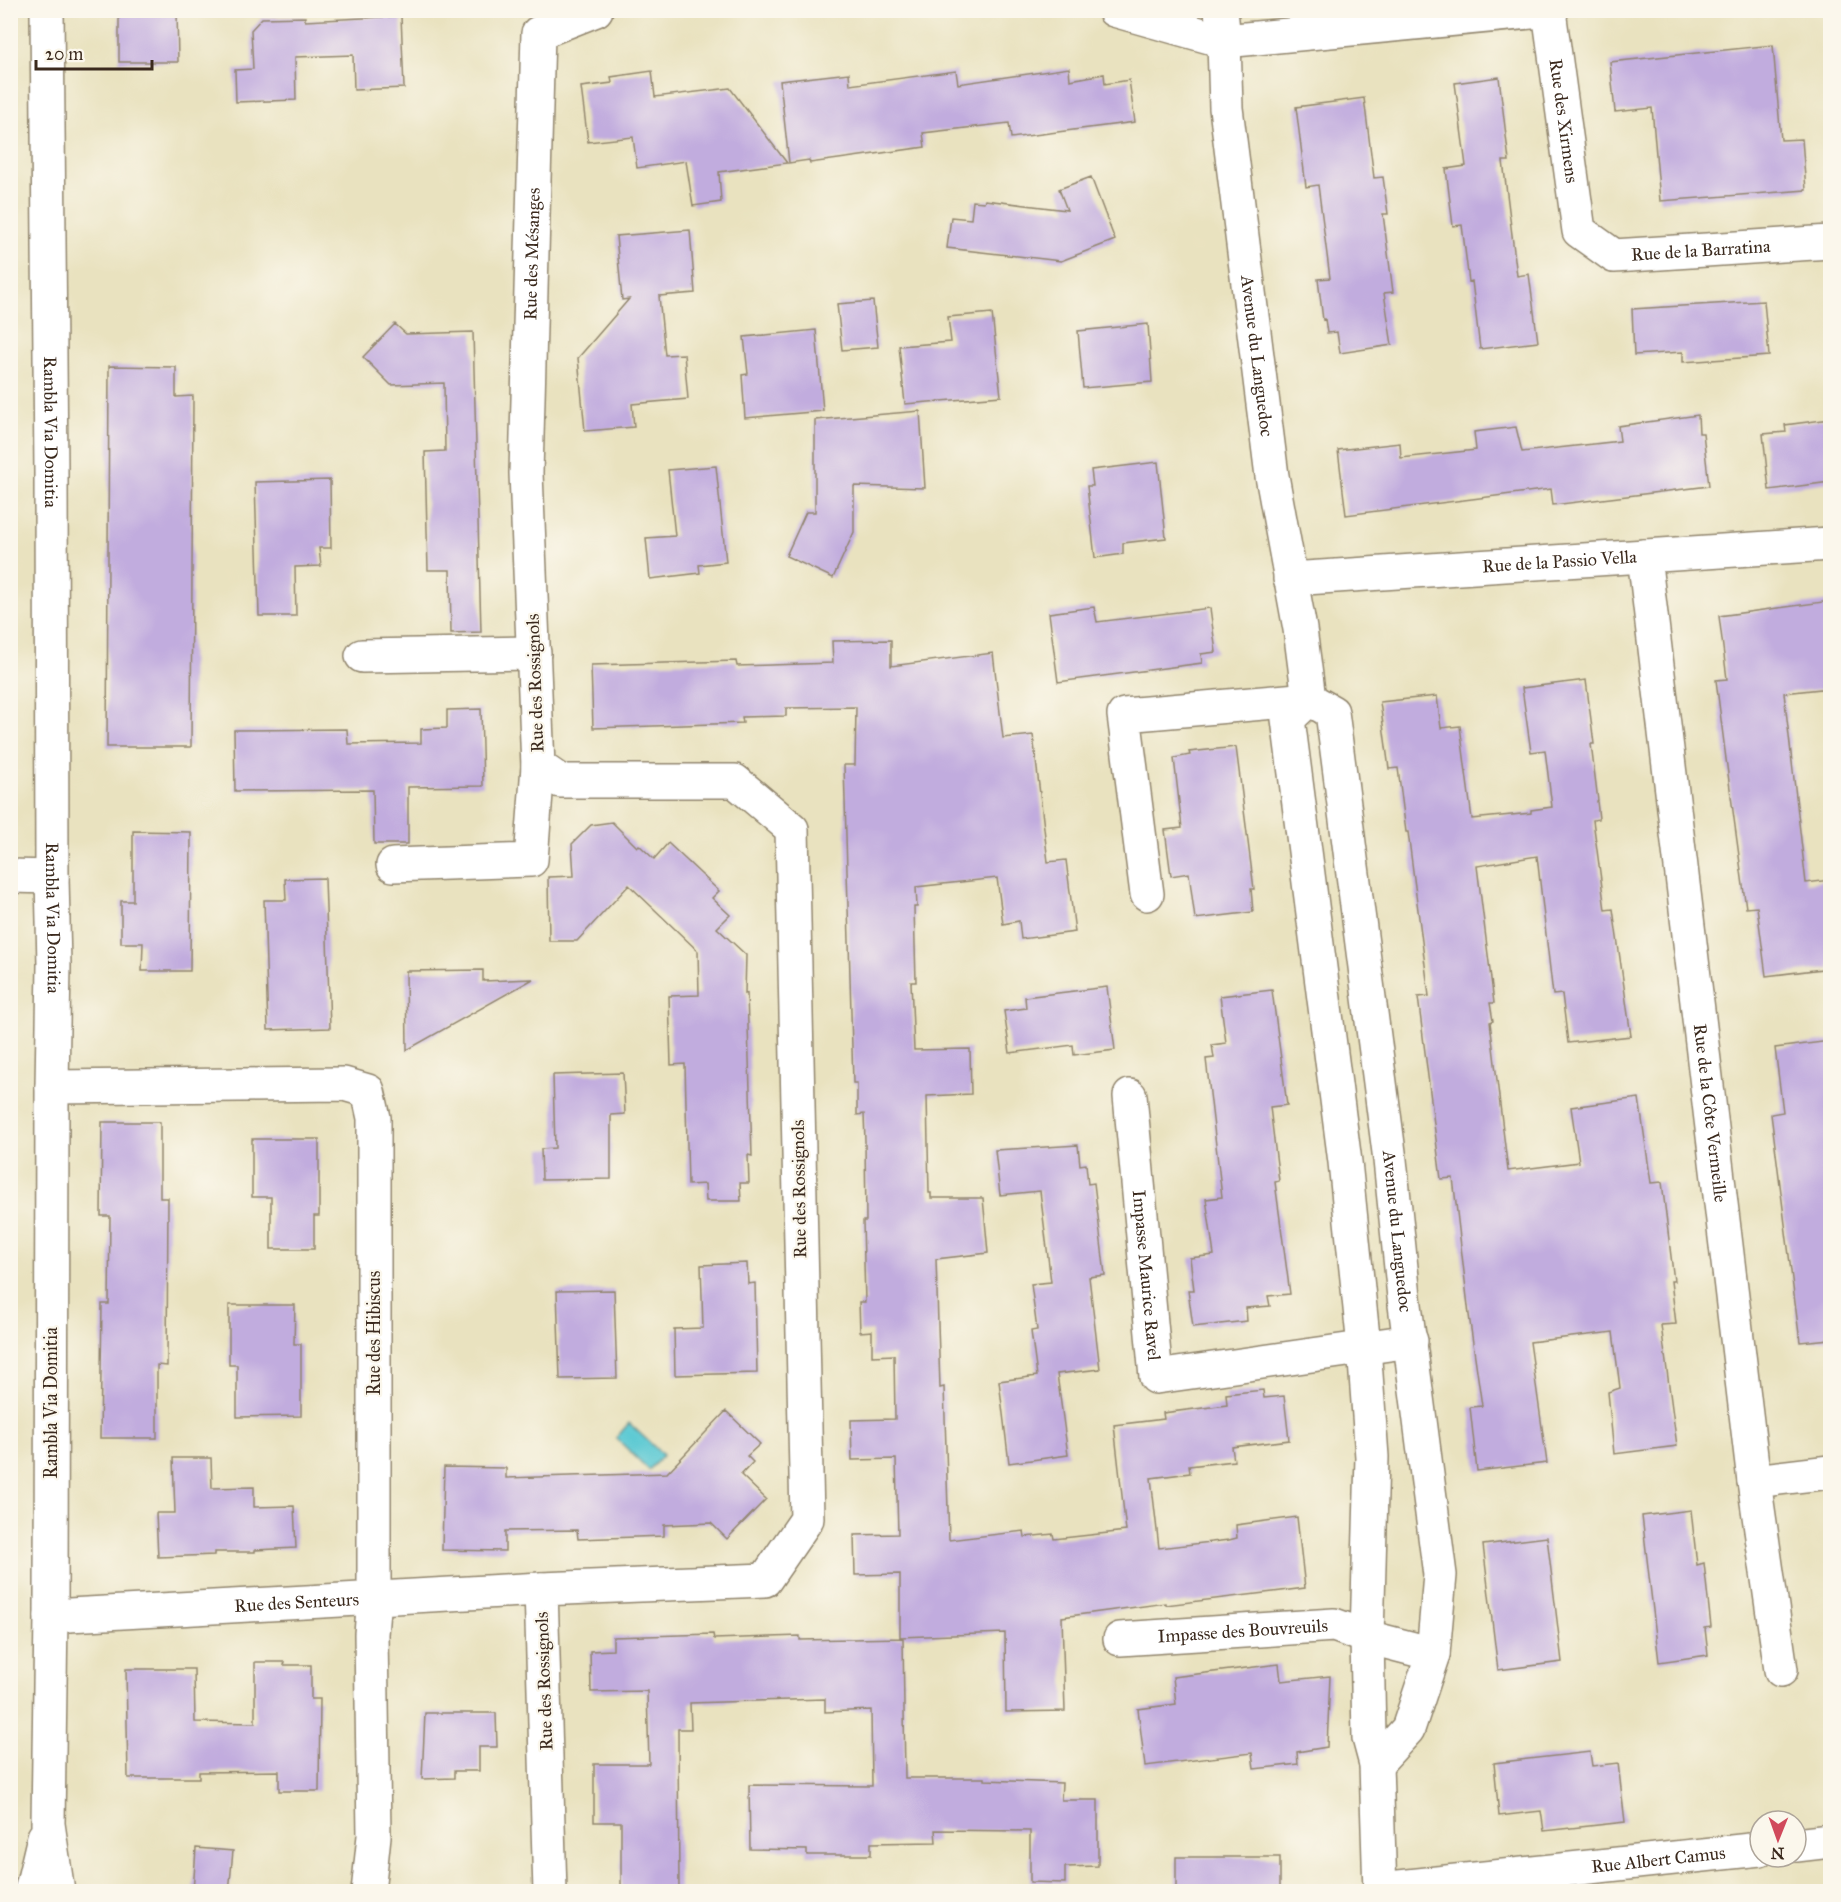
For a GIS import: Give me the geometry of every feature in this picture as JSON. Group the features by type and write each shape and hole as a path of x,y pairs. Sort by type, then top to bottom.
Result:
{"street":[{"name":"Rambla Via Domitia","path":"47,10 54,965 48,1824 58,1892"},
{"name":"Rue des Mésanges","path":"526,473 538,33 596,10"},
{"path":"1114,10 1222,26 1550,11"},
{"name":"Rue des Xirmens","path":"1550,11 1579,231"},
{"name":"Avenue du Languedoc","path":"1222,26 1226,108 1272,476 1300,629 1309,699 1332,712 1440,1575 1433,1654 1408,1729 1376,1764"},
{"name":"Rue de la Barratina","path":"1579,231 1614,256 1830,242"},
{"name":"Rue des Rossignols","path":"526,473 538,766 560,781 735,781 792,829 807,1519 765,1580 541,1589 550,1892"},
{"name":"Rue de la Passio Vella","path":"1290,579 1830,544"},
{"name":"Rue de la Côte Vermeille","path":"1644,556 1754,1481 1781,1670"},
{"path":"362,656 534,653"},
{"path":"1147,894 1124,715 1309,699"},
{"path":"1309,699 1288,719 1345,1162 1364,1347 1372,1457 1367,1637 1369,1738 1376,1764 1380,1890"},
{"path":"393,865 531,860 538,766"},
{"path":"10,876 52,876"},
{"name":"Rue des Hibiscus","path":"52,1087 344,1084 368,1091 374,1118 374,1597 371,1634 374,1836 369,1892"},
{"name":"Impasse Maurice Ravel","path":"1130,1096 1156,1377 1411,1341"},
{"path":"1754,1481 1830,1472"},
{"name":"Rue des Senteurs","path":"51,1616 541,1589"},
{"name":"Impasse des Bouvreuils","path":"1120,1640 1334,1625 1367,1637 1433,1654"},
{"name":"Rambla Via Domitia","path":"31,1892 48,1824"},
{"path":"1808,1844 1830,1841"},
{"name":"Rue Albert Camus","path":"1380,1890 1748,1850"}],"water":[{"path":"629,1423 663,1455 649,1470 616,1438"}],"building":[{"path":"119,10 177,10 178,62 119,62"},
{"path":"401,16 404,88 354,90 353,55 295,57 296,100 236,102 235,70 253,69 251,30 262,18 305,17 305,21"},
{"path":"1773,45 1781,140 1802,139 1806,190 1660,201 1652,108 1615,112 1610,62"},
{"path":"1069,68 1070,80 1104,74 1105,84 1129,80 1135,122 1011,138 1009,123 923,133 925,147 810,163 809,160 789,163 780,81 849,73 850,85 956,71 958,84"},
{"path":"652,71 655,97 730,88 787,163 719,172 721,202 693,206 686,161 637,168 633,137 588,142 581,87 612,83 611,77"},
{"path":"1499,77 1509,161 1503,161 1517,276 1529,274 1538,342 1480,349 1472,281 1469,282 1462,225 1453,226 1446,169 1466,166 1455,83"},
{"path":"1364,98 1374,178 1383,177 1388,214 1383,214 1393,292 1384,293 1392,345 1340,353 1337,332 1327,333 1325,319 1323,320 1318,279 1330,278 1318,185 1306,187 1296,107"},
{"path":"1091,177 1115,240 1061,261 947,248 951,217 971,219 973,201 984,202 985,200 1067,210 1059,189"},
{"path":"690,230 695,293 659,296 665,355 684,354 688,399 632,404 634,427 585,431 578,358 629,299 622,300 616,236"},
{"path":"873,301 878,347 842,350 837,304"},
{"path":"1764,301 1769,356 1683,362 1683,352 1634,355 1632,309"},
{"path":"992,313 1001,396 905,404 899,346 951,342 948,317"},
{"path":"395,324 406,334 473,332 481,632 451,633 450,570 428,570 425,452 445,451 444,383 391,385 363,357"},
{"path":"1148,324 1152,382 1083,388 1078,331"},
{"path":"816,330 823,411 745,418 742,375 748,374 744,337"},
{"path":"109,366 176,367 176,397 193,396 191,747 107,747"},
{"path":"920,411 925,488 854,486 854,532 833,578 786,556 806,512 815,512 815,420"},
{"path":"1698,415 1699,433 1703,433 1709,486 1553,505 1551,489 1346,515 1338,450 1400,443 1401,458 1476,450 1474,432 1516,427 1522,452 1620,441 1618,426"},
{"path":"1830,419 1830,482 1769,490 1763,434 1786,432 1785,425"},
{"path":"1158,462 1166,538 1123,543 1123,554 1095,558 1087,486 1093,486 1091,470"},
{"path":"716,466 726,562 699,565 700,573 650,579 646,538 675,536 668,470"},
{"path":"330,480 331,548 319,548 321,566 295,567 296,616 259,616 255,482"},
{"path":"1830,601 1830,688 1784,693 1806,883 1830,880 1830,968 1766,976 1757,907 1746,908 1726,759 1716,680 1727,679 1719,616"},
{"path":"1094,607 1097,622 1210,608 1216,652 1201,654 1202,663 1058,682 1049,613"},
{"path":"891,640 891,666 993,653 1003,738 1033,735 1048,862 1066,860 1075,932 1021,939 1019,921 1003,924 997,878 916,887 917,907 914,907 916,982 911,982 914,1050 970,1049 971,1094 927,1096 929,1193 931,1193 931,1198 983,1198 988,1253 936,1259 940,1388 944,1387 949,1540 1024,1531 1025,1537 1053,1534 1054,1539 1126,1531 1114,1425 1164,1419 1163,1413 1227,1405 1226,1394 1263,1390 1264,1398 1284,1396 1289,1440 1232,1447 1234,1461 1189,1466 1190,1473 1151,1478 1159,1548 1229,1540 1237,1538 1236,1525 1297,1517 1305,1588 1062,1617 1065,1711 1006,1712 1005,1633 900,1637 900,1574 855,1575 854,1535 898,1534 896,1459 852,1460 851,1420 895,1419 894,1355 872,1356 872,1331 860,1332 859,1302 865,1302 863,1221 866,1221 865,1141 864,1114 857,1115 857,1083 853,1083 844,765 855,765 856,707 786,708 786,716 742,717 743,723 593,728 591,665 736,661 737,666 833,663 832,641"},
{"path":"1586,680 1594,744 1591,744 1599,819 1593,820 1605,910 1613,909 1631,1036 1568,1043 1562,994 1553,995 1537,856 1477,866 1494,1003 1490,1003 1493,1021 1490,1022 1508,1171 1579,1162 1571,1107 1639,1098 1651,1183 1662,1182 1674,1281 1671,1281 1676,1324 1661,1325 1677,1446 1614,1454 1608,1392 1620,1388 1613,1332 1530,1342 1547,1463 1477,1471 1470,1407 1482,1406 1453,1178 1441,1179 1418,997 1429,996 1408,832 1406,832 1398,768 1389,769 1380,702 1437,696 1441,728 1460,726 1472,819 1531,813 1531,810 1552,807 1545,750 1531,752 1522,688"},
{"path":"481,709 483,786 408,787 408,844 374,844 373,790 235,791 234,730 347,729 348,744 421,743 421,729 447,728 447,710"},
{"path":"1236,747 1254,889 1251,889 1253,912 1195,919 1189,873 1171,876 1165,830 1182,828 1174,758 1190,755 1189,752"},
{"path":"612,822 637,847 639,845 654,859 668,843 719,891 712,898 730,915 717,928 746,955 745,994 747,993 752,1156 748,1155 749,1183 740,1183 741,1201 706,1201 705,1184 688,1185 685,1064 671,1065 669,996 699,995 698,951 629,885 577,941 549,941 548,877 574,876 572,844 591,825"},
{"path":"133,831 191,832 190,971 142,971 143,943 121,943 121,901 133,901"},
{"path":"325,878 330,1028 268,1030 264,900 286,900 285,879"},
{"path":"483,970 483,981 533,979 407,1050 406,971"},
{"path":"1107,987 1115,1050 1074,1055 1073,1045 1010,1053 1004,1011 1026,1008 1025,997"},
{"path":"1272,990 1287,1105 1270,1107 1279,1181 1275,1182 1290,1294 1268,1296 1270,1306 1246,1308 1247,1321 1193,1327 1188,1290 1194,1290 1190,1258 1214,1255 1206,1199 1222,1197 1206,1059 1214,1058 1212,1045 1226,1043 1220,996"},
{"path":"1830,1041 1830,1339 1800,1342 1771,1114 1783,1112 1775,1048"},
{"path":"623,1073 625,1114 611,1115 611,1179 542,1180 541,1149 555,1148 553,1075"},
{"path":"102,1122 160,1122 160,1198 168,1198 167,1366 157,1365 157,1438 100,1438 102,1304 109,1304 110,1216 101,1216"},
{"path":"252,1139 319,1139 319,1216 314,1216 314,1249 271,1249 271,1197 252,1197"},
{"path":"1078,1145 1080,1165 1086,1164 1088,1184 1094,1183 1105,1275 1089,1277 1100,1369 1057,1374 1068,1455 1009,1463 999,1381 1037,1376 1031,1331 1037,1330 1031,1284 1051,1282 1040,1191 1000,1195 995,1150"},
{"path":"747,1263 748,1284 755,1283 757,1373 675,1375 674,1329 703,1328 701,1265"},
{"path":"614,1290 617,1378 560,1379 557,1291"},
{"path":"229,1305 295,1305 294,1344 301,1344 301,1416 237,1417 237,1365 229,1365"},
{"path":"726,1411 760,1444 747,1456 753,1462 741,1475 766,1499 727,1539 711,1523 664,1525 664,1536 578,1539 577,1530 505,1531 505,1551 442,1550 444,1467 506,1468 506,1478 667,1473"},
{"path":"173,1458 211,1458 212,1488 254,1487 254,1507 294,1506 296,1548 158,1557 156,1513 175,1513"},
{"path":"1691,1510 1697,1565 1704,1563 1711,1627 1705,1628 1708,1655 1659,1662 1642,1516"},
{"path":"1547,1537 1562,1662 1498,1670 1483,1545"},
{"path":"713,1634 714,1639 800,1636 800,1640 903,1638 905,1778 985,1778 985,1780 1062,1783 1061,1800 1098,1800 1098,1866 1065,1867 1065,1883 1030,1882 1030,1831 935,1830 936,1842 871,1843 871,1855 807,1855 807,1850 750,1849 749,1785 872,1786 871,1710 825,1712 825,1699 690,1703 691,1729 678,1729 679,1892 621,1892 621,1822 594,1822 594,1764 649,1764 647,1691 591,1692 590,1651 613,1650 613,1637"},
{"path":"255,1662 311,1665 311,1699 320,1699 319,1791 279,1791 279,1771 199,1772 199,1778 128,1778 126,1669 194,1669 195,1722 255,1723"},
{"path":"1279,1664 1281,1681 1330,1676 1327,1747 1297,1752 1298,1764 1254,1769 1252,1753 1145,1766 1138,1709 1176,1704 1173,1677"},
{"path":"425,1713 496,1713 497,1747 479,1747 479,1771 454,1771 454,1778 422,1779"},
{"path":"1590,1752 1592,1766 1618,1763 1625,1822 1544,1831 1541,1811 1499,1816 1494,1763"},
{"path":"196,1848 233,1851 229,1892 193,1892"},
{"path":"1176,1857 1280,1857 1280,1892 1176,1892"}]}
